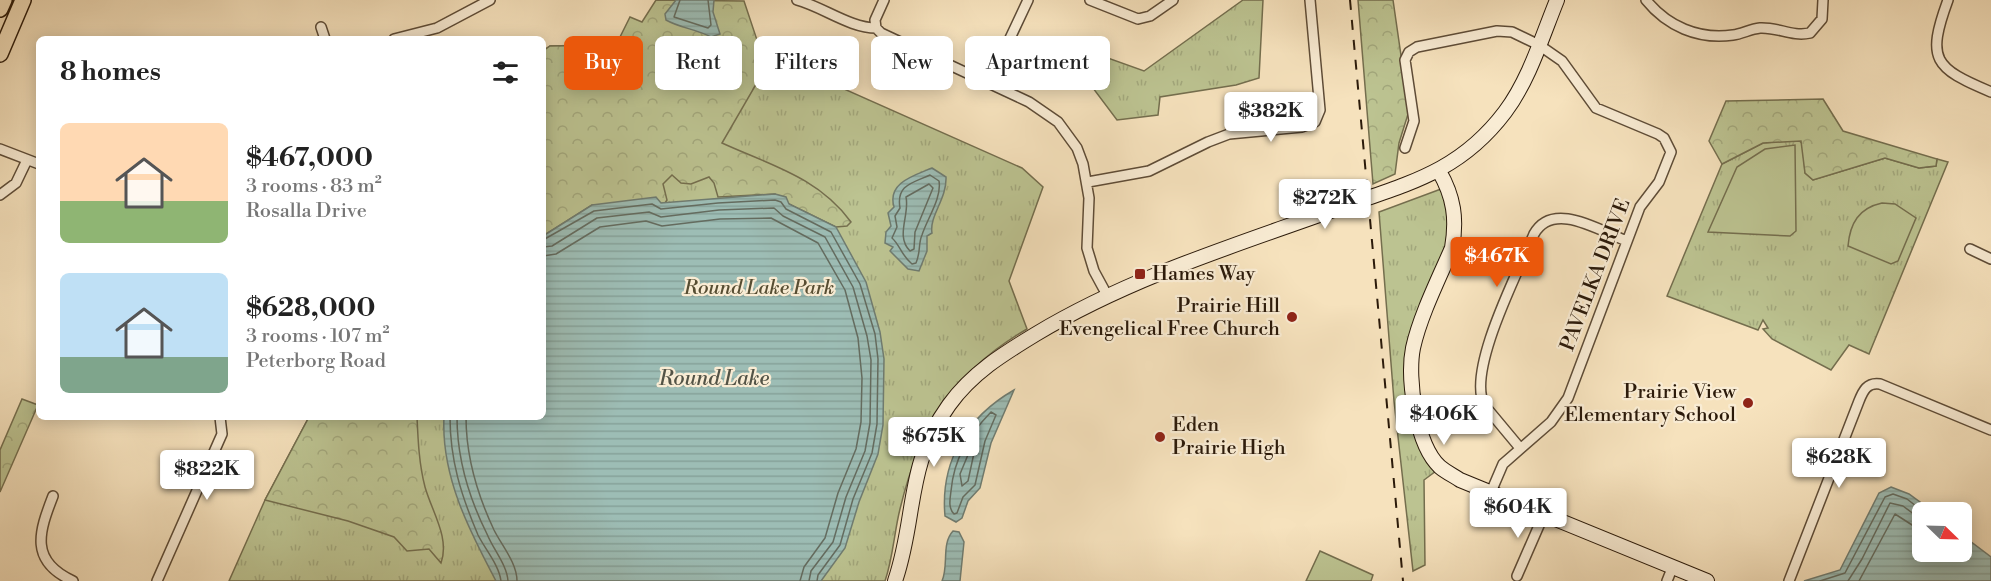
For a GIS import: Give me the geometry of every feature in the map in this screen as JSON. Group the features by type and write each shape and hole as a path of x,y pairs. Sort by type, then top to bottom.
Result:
{"main road":[{"path":"0,9 4,0"},
{"path":"0,54 23,0"}],"street":[{"path":"408,36 437,28 490,0"},
{"path":"797,0 813,4 866,28 876,27"},
{"path":"884,0 875,20 880,33 965,72"},
{"path":"1011,36 1028,0"},
{"path":"1090,0 1138,19 1150,16 1173,0"},
{"path":"1088,182 1149,171 1229,134 1302,127 1315,122 1320,110 1310,0"},
{"path":"895,581 918,466 927,441 948,406 974,376 995,359 1107,296 1150,277 1407,186 1439,171 1470,149 1505,112 1522,85 1557,0"},
{"path":"1646,0 1668,22 1683,30 1717,36 1761,28 1792,35 1810,33 1822,19 1823,0"},
{"path":"1948,0 1936,33 1939,57 1952,75 1991,92"},
{"path":"321,27 324,36"},
{"path":"1405,148 1414,121 1406,60 1409,52 1418,47 1497,31 1512,32 1539,45"},
{"name":"PAVELKA DRIVE","path":"1491,492 1503,464 1551,422 1568,398 1640,207 1659,182 1671,152 1669,145 1658,134 1596,108 1562,62 1539,45"},
{"path":"1004,90 1029,102 1058,122 1077,148 1088,182 1088,248 1094,271 1107,296"},
{"path":"0,149 36,163"},
{"path":"0,195 16,183 27,160"},
{"path":"1439,171 1453,202 1454,235 1452,248 1413,347 1411,372 1417,413 1425,444 1440,467 1460,480 1707,581"},
{"path":"1520,448 1481,400 1482,361 1538,226 1548,215 1562,217 1627,241"},
{"path":"1970,249 1991,259"},
{"path":"1789,581 1863,390 1871,384 1880,384 1991,430"},
{"path":"157,581 222,434 220,420"},
{"path":"53,496 40,530 42,552 47,563 55,571 73,581"},
{"path":"1517,576 1544,514"},
{"path":"1667,581 1673,566"}],"green space":[{"path":"656,0 744,1 756,36 754,88 722,143 808,183 824,194 851,222 847,226 836,227 789,204 775,194 718,197 714,183 709,177 691,184 681,183 672,175 663,184 667,200 665,203 592,205 546,234 546,49 550,46 564,46 564,90 643,90 643,36 620,36 630,17 642,22"},
{"path":"1243,0 1263,0 1259,78 1236,85 1160,97 1158,115 1117,120 1094,90 1110,90 1110,59 1144,71"},
{"path":"1358,0 1393,0 1409,111 1399,143 1395,174 1373,184"},
{"name":"Round Lake Park","path":"643,45 655,48 655,90 742,90 742,63 754,65 754,90 846,90 1022,168 1043,187 1009,281 1027,329 978,364 959,383 929,427 908,479 885,581 229,581 265,500 307,420 546,420 546,49 550,46 564,46 564,90 643,90"},
{"path":"1823,99 1843,131 1937,159 1936,166 1919,168 1885,158 1813,180 1805,173 1801,141 1763,143 1722,164 1709,141 1726,101"},
{"path":"1798,140 1803,144 1805,173 1813,180 1885,158 1919,168 1936,166 1937,159 1948,162 1869,354 1849,345 1831,370 1772,339 1763,329 1768,328 1763,320 1758,330 1667,296 1722,164 1763,143"},
{"path":"1795,145 1796,231 1790,236 1708,232 1737,167 1765,149"},
{"path":"1441,189 1451,216 1444,256 1409,343 1408,398 1399,400 1410,400 1436,471 1424,480 1425,565 1413,571 1394,401 1379,212"},
{"path":"1882,203 1895,204 1916,218 1898,261 1891,264 1848,246 1851,230 1857,218 1867,209"},
{"path":"22,399 36,404 36,410 0,492 0,450"},
{"path":"307,420 417,420 423,478 442,535 441,563 429,549 407,551 394,537 348,521 265,500"},
{"path":"1320,551 1373,575 1371,581 1306,581"}],"water":[{"path":"676,0 714,0 713,12 720,34 709,36 677,25 666,20 665,14"},
{"path":"932,168 946,177 946,185 933,220 932,233 927,236 927,251 919,271 908,269 890,251 893,247 885,243 886,232 891,226 888,213 894,207 894,192 898,186"},
{"name":"Round Lake","path":"775,194 786,197 789,204 836,227 866,282 880,332 884,359 883,425 878,454 859,502 845,548 821,581 496,581 467,522 452,481 444,439 444,420 546,420 546,234 592,205 656,197 661,203"},
{"path":"1014,390 991,443 980,488 968,501 962,518 956,522 945,516 947,477 952,459 970,427 997,401"},
{"path":"1891,487 1909,494 1920,502 1912,502 1912,562 1972,562 1972,543 1991,557 1991,581 1804,581 1840,570 1879,493"},
{"path":"953,531 959,532 964,542 960,581 942,581 947,542"}],"railway":[{"path":"1350,0 1403,581"}],"place":[{"name":"Hames Way","path":"1140,274"},
{"name":"Prairie Hill Evengelical Free Church","path":"1292,317"},
{"name":"Prairie View Elementary School","path":"1748,403"},
{"name":"Eden Prairie High","path":"1160,437"}]}
